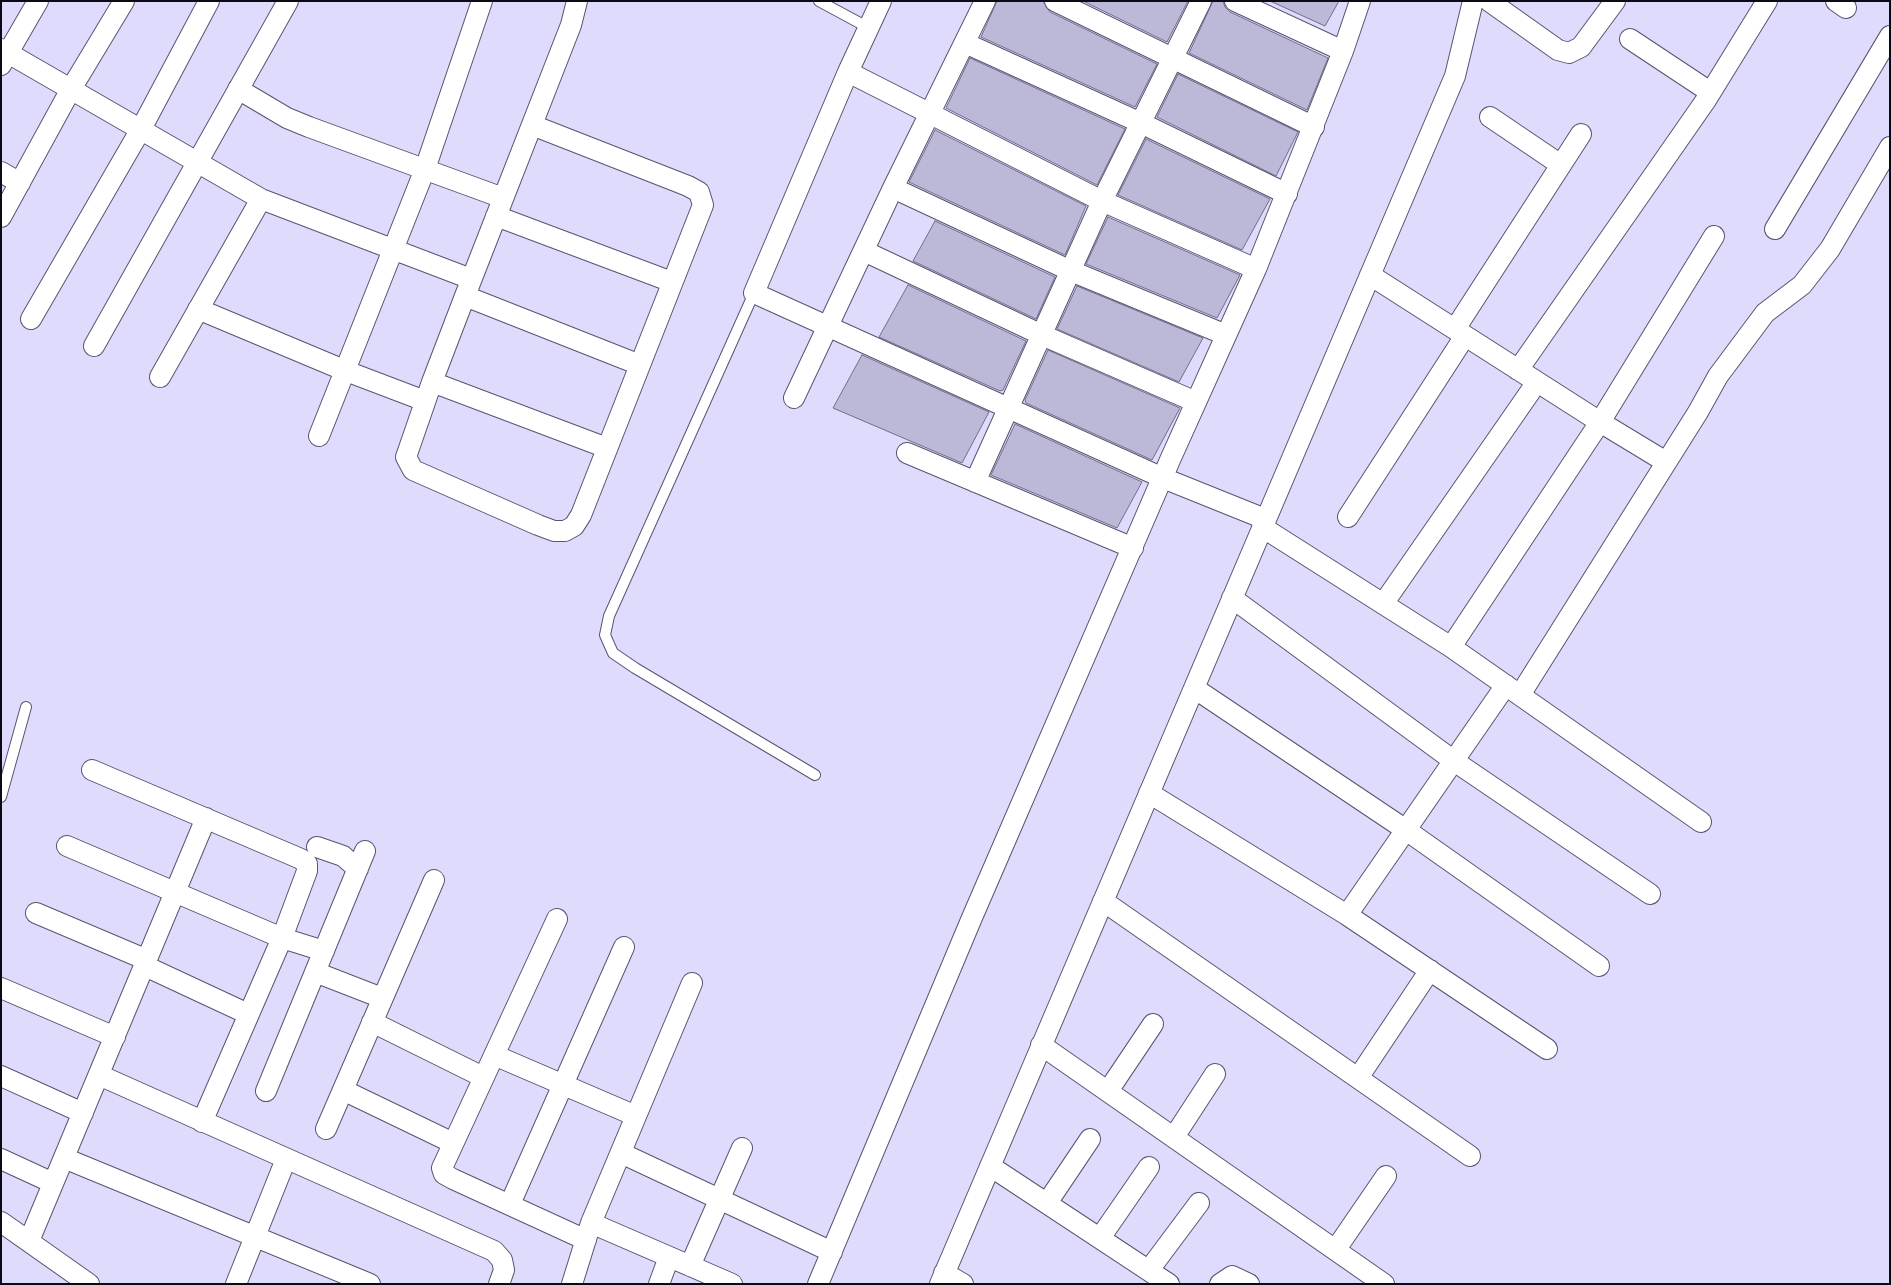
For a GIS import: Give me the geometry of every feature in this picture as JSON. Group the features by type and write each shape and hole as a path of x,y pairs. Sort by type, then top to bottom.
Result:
{"street":[{"path":"38,1 4,55 71,89 261,199 395,250 468,288 640,365"},
{"path":"1,217 71,89 124,1"},
{"path":"31,319 141,129 210,1"},
{"path":"94,346 288,1"},
{"path":"319,436 395,250 425,169 482,1"},
{"path":"532,125 699,192 703,205 581,515 574,526 565,531 554,531 413,470 406,458 428,391 571,25 577,1"},
{"path":"881,1 848,72 754,293 1263,523 1383,604 1452,647 1701,822"},
{"path":"794,398 893,188 985,1"},
{"path":"1055,1 1314,127"},
{"path":"975,482 1102,201 1201,1"},
{"path":"1235,1 1343,51"},
{"path":"818,1284 970,920 1256,269 1314,127 1360,1"},
{"path":"963,1284 942,1278 1455,76 1473,1"},
{"path":"1489,1 1558,50 1569,53 1581,47 1615,1"},
{"path":"1518,370 1710,92 1767,1"},
{"path":"1776,229 1890,36"},
{"path":"1630,39 1710,92"},
{"path":"965,43 1141,123 1287,194"},
{"path":"848,72 1102,201 1256,269"},
{"path":"238,89 287,118 425,169 500,207 672,282"},
{"path":"1490,117 1561,165"},
{"path":"1348,517 1581,134"},
{"path":"1347,915 1454,760 1513,690 1666,462 1718,376 1744,339 1765,313 1802,285 1830,249 1890,147"},
{"path":"1,172 20,183"},
{"path":"893,188 1071,271 1226,335"},
{"path":"160,377 261,199"},
{"path":"1452,647 1600,422 1714,236"},
{"path":"864,251 1042,335 1196,402"},
{"path":"1370,275 1666,462"},
{"path":"198,309 346,371 428,391 607,448"},
{"path":"1383,604 1537,382"},
{"path":"907,454 1132,548"},
{"path":"1232,598 1454,760 1650,894"},
{"path":"1194,688 1406,830 1599,966"},
{"path":"92,770 301,859 307,864 307,872 282,938 202,1122"},
{"path":"1149,793 1347,915 1547,1049"},
{"path":"29,1241 206,818"},
{"path":"67,846 282,938 324,951"},
{"path":"266,1091 361,860 317,848"},
{"path":"326,1129 434,880"},
{"path":"1103,901 1470,1156"},
{"path":"36,913 146,963 248,1014"},
{"path":"557,919 453,1143 442,1168 444,1174 510,1204 588,1232 669,1257 732,1284"},
{"path":"510,1204 624,947"},
{"path":"1358,1078 1430,970"},
{"path":"315,972 382,998"},
{"path":"572,1284 588,1232 692,983"},
{"path":"1,988 114,1037"},
{"path":"372,1022 483,1078"},
{"path":"1108,1091 1154,1024"},
{"path":"1041,1045 1384,1284"},
{"path":"494,1055 636,1116"},
{"path":"1174,1137 1215,1074"},
{"path":"99,1075 494,1251 502,1260 504,1270 499,1284"},
{"path":"1,1076 82,1114"},
{"path":"343,1090 453,1143"},
{"path":"1047,1204 1090,1139"},
{"path":"690,1266 742,1148"},
{"path":"621,1153 832,1252"},
{"path":"64,1158 255,1237 327,1276 370,1284"},
{"path":"1,1159 53,1183"},
{"path":"236,1284 286,1159"},
{"path":"990,1166 1169,1284"},
{"path":"1100,1238 1149,1167"},
{"path":"1336,1249 1386,1176"},
{"path":"1149,1270 1200,1203"},
{"path":"1,1222 90,1284"},
{"path":"659,1284 669,1257"},
{"path":"1220,1284 1232,1276 1249,1284"}],"lane":[{"path":"819,1 869,28"},
{"path":"754,293 609,616 605,636 613,653 635,668 815,775"},
{"path":"1,797 26,706"}],"building":[{"path":"997,1 1043,1 1050,12 1157,64 1135,107 981,37"},
{"path":"1083,1 1188,1 1167,42"},
{"path":"1213,1 1223,1 1225,7 1230,12 1328,58 1307,110 1189,53"},
{"path":"1270,1 1339,1 1325,26"},
{"path":"970,58 1125,129 1097,185 946,108"},
{"path":"1178,74 1298,132 1276,176 1157,117"},
{"path":"935,130 1086,206 1065,255 909,182"},
{"path":"1146,139 1270,199 1242,250 1118,195"},
{"path":"1108,217 1240,275 1217,318 1086,264"},
{"path":"935,221 1055,277 1036,319 913,261"},
{"path":"908,285 1026,341 1003,390 1000,391 879,337"},
{"path":"1077,286 1203,338 1179,382 1057,329"},
{"path":"1048,350 1180,408 1152,460 1026,403 1025,400"},
{"path":"862,355 989,412 962,463 833,408"},
{"path":"1015,424 1142,482 1117,528 991,475"}]}
